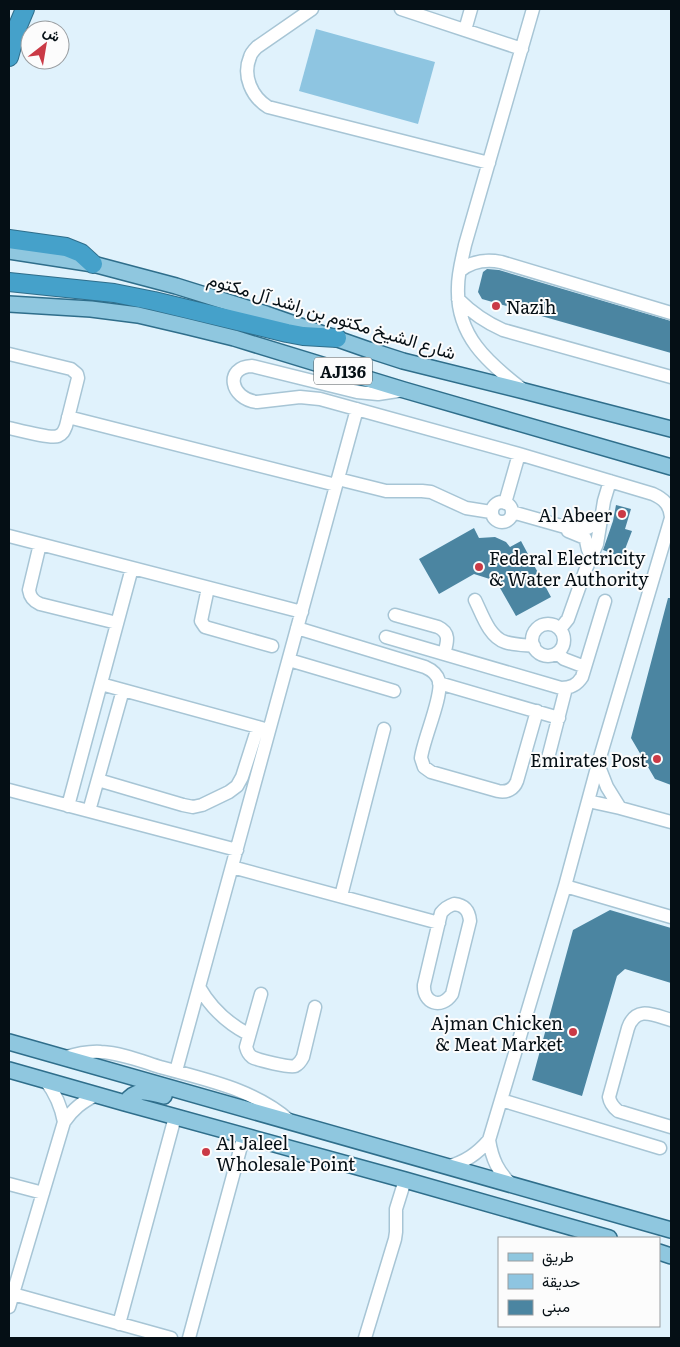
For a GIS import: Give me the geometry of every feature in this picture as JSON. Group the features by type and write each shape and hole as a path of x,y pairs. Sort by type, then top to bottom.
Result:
{"highway":[{"path":"9,57 17,28 25,9"},
{"path":"9,238 66,246 81,253 93,264"},
{"path":"9,282 114,293 287,333 337,338"}],"main road":[{"name":"شارع الشيخ مكتوم بن راشد آل مكتوم","path":"9,251 93,264 176,286 403,361 671,430"},
{"name":"AJ136","path":"9,304 91,309 138,315 234,338 404,390 671,467"},
{"path":"9,1042 671,1230"},
{"path":"9,1070 605,1237"},
{"path":"125,1103 132,1096 145,1092 228,1113 261,1114"}],"street":[{"path":"312,9 256,47 250,56 248,74 254,94 259,102 268,108 489,163"},
{"path":"401,9 522,49"},
{"path":"465,30 471,9"},
{"path":"524,391 502,374 477,349 461,317 458,285 465,245 534,9"},
{"path":"460,271 466,266 483,260 501,262 671,313"},
{"path":"458,299 484,320 503,330 671,377"},
{"path":"9,354 68,368 74,371 78,378 64,430 59,436 55,437 9,428"},
{"path":"404,390 378,394 358,392 252,366 241,368 234,377 233,383 244,398 250,401 307,397 519,454 610,481 659,496 668,505 671,517 598,764 565,886 489,1140 481,1150 470,1158 447,1167"},
{"path":"98,780 183,806 193,807 202,805 233,789 240,782 264,729 289,660 357,410"},
{"path":"68,417 337,482 386,491 426,491 466,508 491,512"},
{"path":"519,454 509,507 509,520 502,523 494,520 491,512 494,505 498,503 509,507 565,527 570,532 585,538 588,551 592,556"},
{"path":"560,629 568,619 598,539 610,481"},
{"path":"565,527 588,528 601,520"},
{"path":"9,536 302,612"},
{"path":"40,544 30,590 33,600 40,604 117,623"},
{"path":"68,806 132,568"},
{"path":"208,588 201,620 205,627 272,646"},
{"path":"475,600 492,632 499,640 534,646"},
{"path":"386,637 566,688 580,681 605,602"},
{"path":"395,615 445,631 448,637 444,654"},
{"path":"545,624 556,626 560,629 564,639 564,645 561,650 552,656 541,654 534,646 533,635 545,624"},
{"path":"297,628 425,667 436,675 439,683 439,692 421,758 424,767 431,772 502,792 510,790 516,784 537,711"},
{"path":"557,653 564,659 586,667"},
{"path":"289,660 394,691"},
{"path":"439,683 558,718"},
{"path":"101,684 264,729"},
{"path":"547,762 566,688"},
{"path":"89,812 123,690"},
{"path":"176,1071 237,850 264,729"},
{"path":"341,896 384,729"},
{"path":"598,764 606,787 620,808"},
{"path":"9,790 237,850"},
{"path":"588,801 671,822"},
{"path":"232,867 438,923"},
{"path":"565,886 671,917"},
{"path":"454,904 464,907 470,916 452,994 443,1003 430,1001 424,991 438,923 444,909 454,904"},
{"path":"200,987 208,1002 220,1015 248,1034"},
{"path":"261,994 248,1034 246,1051 251,1056 289,1066 296,1066 303,1057 314,1007"},
{"path":"671,1020 644,1013 633,1018 628,1028 609,1097 613,1108 618,1111 671,1127"},
{"path":"63,1058 82,1053 101,1052 176,1071 247,1093 271,1106 292,1123"},
{"path":"46,1081 58,1100 64,1122"},
{"path":"9,1307 13,1294 14,1273 43,1194 64,1122 78,1106 96,1095"},
{"path":"501,1100 660,1148"},
{"path":"119,1324 175,1117"},
{"path":"188,1338 244,1135"},
{"path":"489,1140 492,1157 500,1173 512,1185"},
{"path":"365,1338 395,1239 396,1209 405,1180"},
{"path":"9,1184 43,1194"},
{"path":"653,1225 671,1222"},
{"path":"13,1294 171,1338"}],"green space":[{"path":"316,29 435,62 418,124 299,91"}],"building":[{"path":"487,269 499,270 671,321 671,353 482,299 478,292 483,272"},
{"path":"616,505 631,509 625,529 632,531 622,557 603,550 613,521"},
{"name":"Federal Electricity & Water Authority","path":"474,528 479,538 495,537 506,542 510,547 521,541 551,597 516,616 496,581 474,574 439,594 419,559"},
{"path":"668,598 671,598 671,785 655,779 631,738"},
{"name":"Ajman Chicken & Meat Market","path":"610,910 671,928 671,983 625,969 617,976 582,1096 532,1080 573,930"}],"place":[{"name":"Nazih","path":"496,306"},
{"name":"Al Abeer","path":"622,514"},
{"name":"Federal Electricity & Water Authority","path":"479,567"},
{"name":"Emirates Post","path":"657,759"},
{"name":"Ajman Chicken & Meat Market","path":"573,1032"},
{"name":"Al Jaleel Wholesale Point","path":"206,1152"}]}
